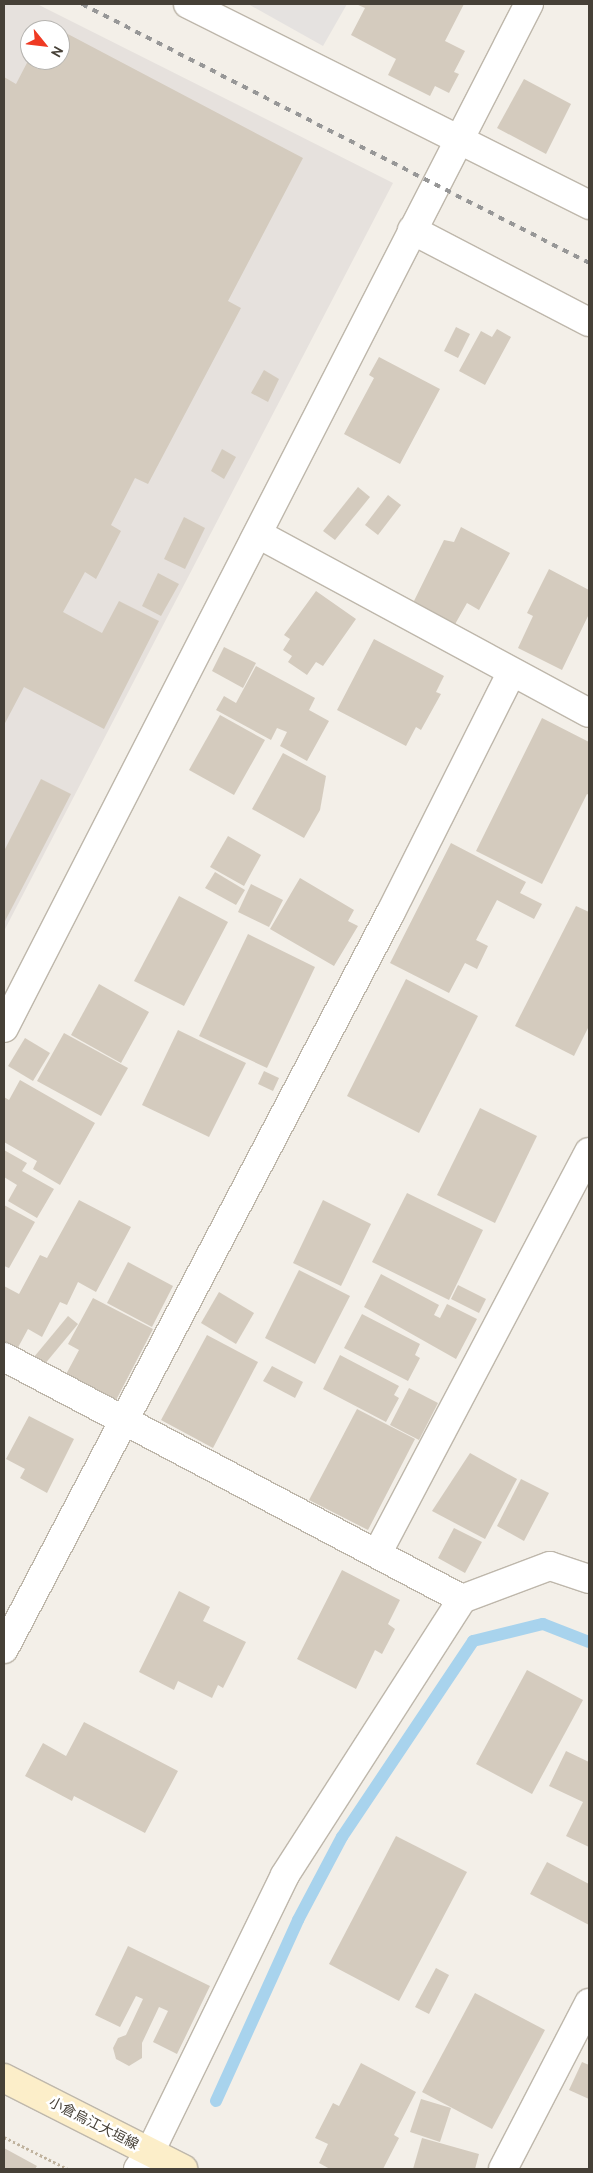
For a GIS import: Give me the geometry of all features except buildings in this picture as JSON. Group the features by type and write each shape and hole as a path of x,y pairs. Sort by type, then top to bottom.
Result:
{"main road":[{"name":"小倉烏江大垣線","path":"4,2078 144,2160 183,2169"}],"street":[{"path":"188,4 459,138 589,205"},
{"path":"4,1028 528,4"},
{"path":"412,230 589,322"},
{"path":"258,534 511,674 589,713"},
{"path":"4,1649 390,912 511,674"},
{"path":"378,1552 589,1152"},
{"path":"4,1357 122,1421 378,1552 462,1599"},
{"path":"144,2160 285,1875 462,1599 550,1566 589,1579"},
{"path":"503,2169 589,2003"}],"path":[{"path":"4,2137 68,2169"}],"shaded area":[{"path":"4,4 37,4 69,20 20,20 20,70 70,70 70,21 393,183 4,931"},
{"path":"248,4 347,4 323,46"}],"waterway":[{"path":"216,2101 298,1920 342,1837 473,1641 543,1624 589,1642"}],"railway":[{"path":"82,4 589,263"}]}
